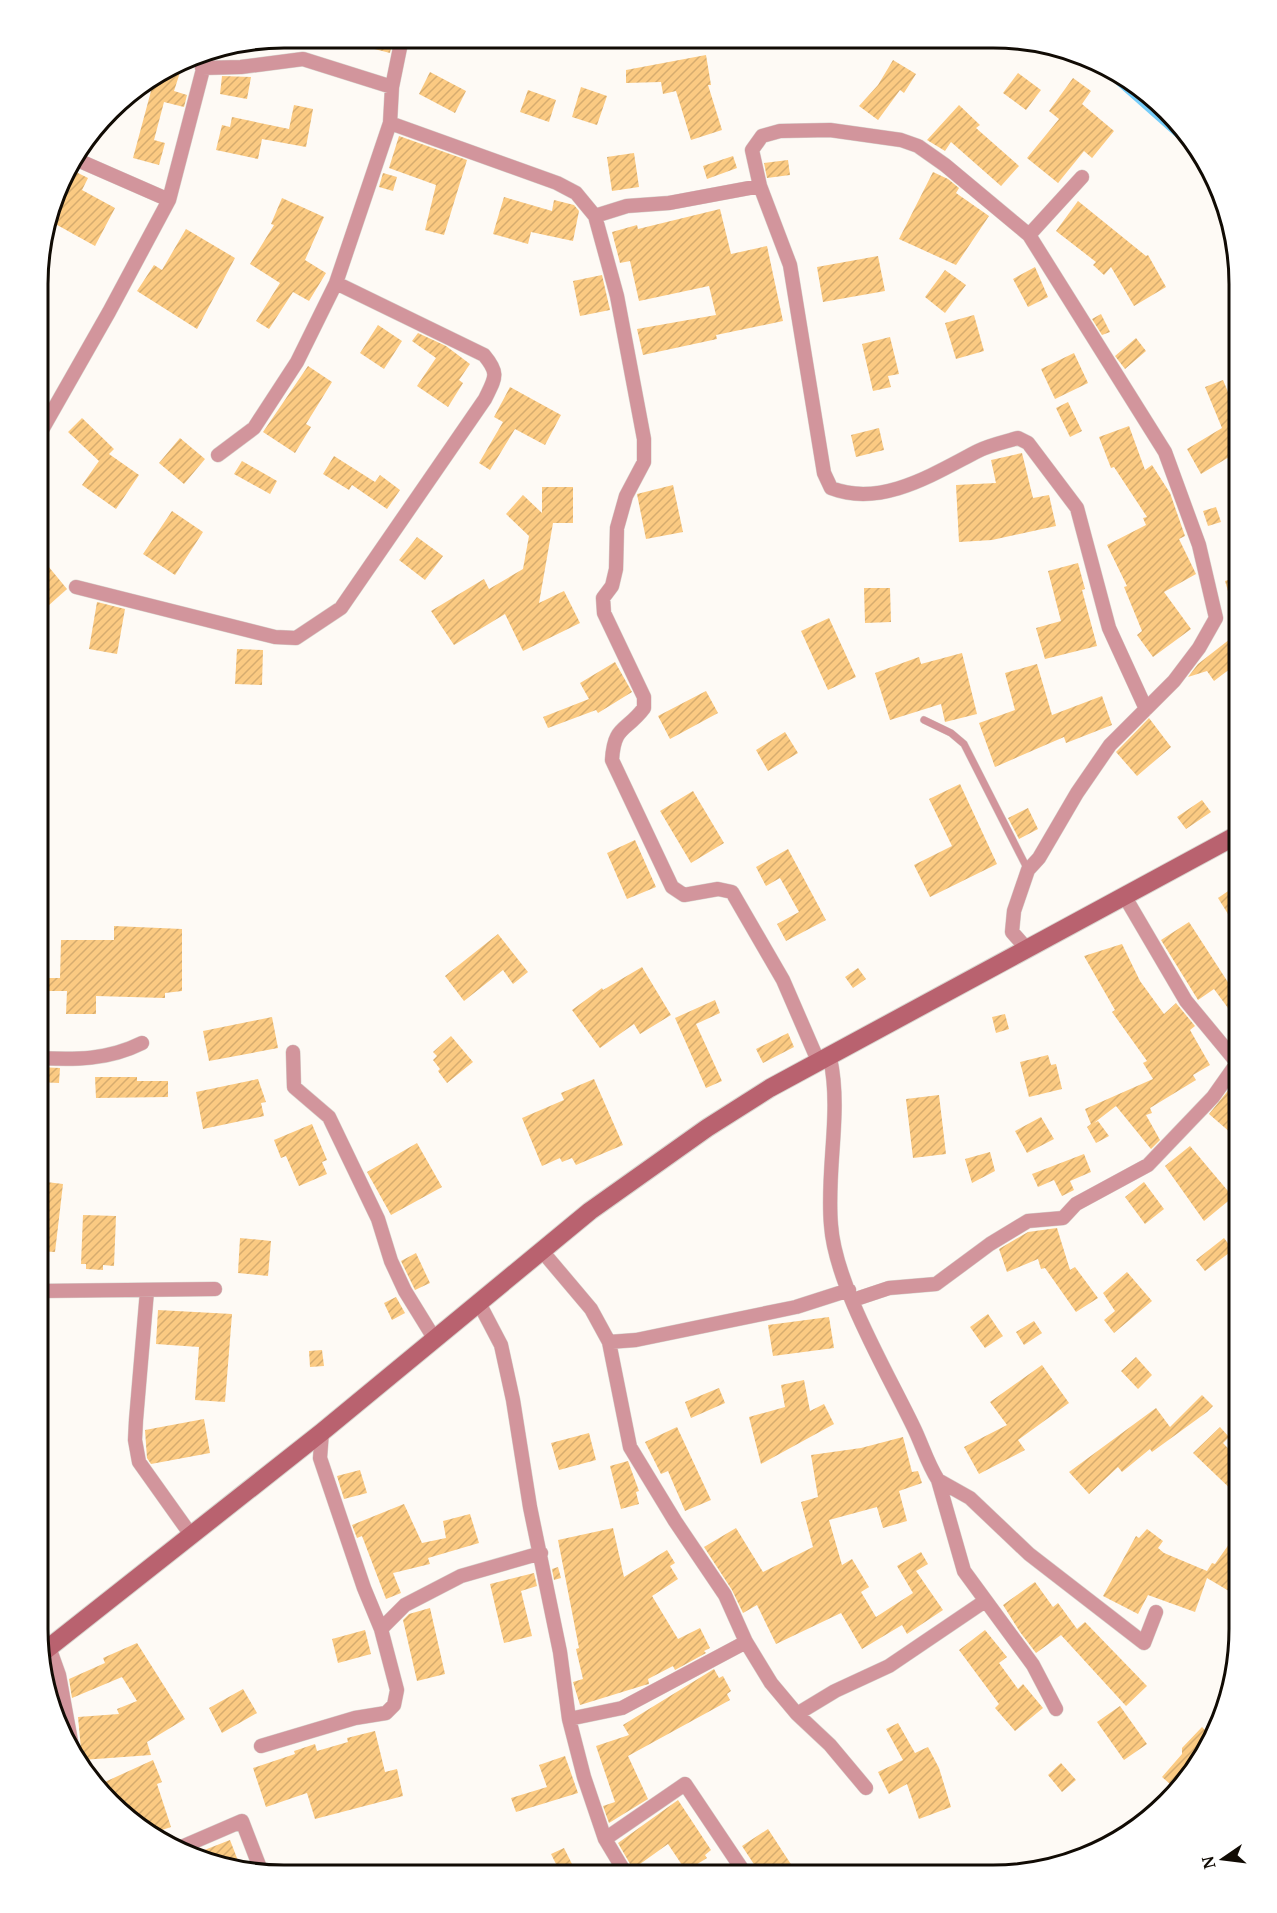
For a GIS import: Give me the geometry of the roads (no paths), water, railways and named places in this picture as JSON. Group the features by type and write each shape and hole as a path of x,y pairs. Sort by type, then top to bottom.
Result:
{"main road":[{"path":"49,1647 322,1432 590,1211 706,1128 770,1088 1229,840"}],"street":[{"path":"218,455 254,428 261,418 297,362 336,283 390,123 392,87 400,48"},
{"path":"202,68 241,67 303,59 392,87"},
{"path":"48,419 110,312 169,200 186,141 204,62"},
{"path":"390,123 556,183 576,193 595,216 617,296 644,439 644,462 626,496 617,528 616,569 612,586 603,598 604,613 644,697 644,708 623,727 613,741 612,760 672,887 684,895 718,889 732,892 783,980 824,1060 836,1096 829,1161 833,1245 851,1295 938,1480 964,1570 1033,1665 1056,1709"},
{"path":"1027,949 1012,932 1014,911 1028,870 1110,745 1146,709 1186,664 1216,618 1199,545 1165,452 1029,235 945,165 918,146 901,140 830,130 780,131 762,136 752,150 760,186 790,265 825,473 831,488 845,494 906,487 947,469 980,450 1018,438 1028,443 1077,508 1109,628 1146,709"},
{"path":"82,162 169,200"},
{"path":"1029,235 1082,177"},
{"path":"595,216 627,206 669,203 760,186"},
{"path":"76,587 275,638 296,638 341,608 485,399 496,377 494,366 484,355 336,283"},
{"path":"1125,897 1186,1002 1229,1053"},
{"path":"48,1058 98,1059 124,1052 142,1043"},
{"path":"293,1052 294,1087 329,1117 373,1209 391,1261 405,1291 434,1338"},
{"path":"609,1342 636,1340 890,1288 936,1284 990,1244 1028,1221 1063,1218 1076,1204 1148,1165 1213,1097 1229,1076"},
{"path":"543,1251 591,1309 609,1342 630,1447 675,1521 725,1594 746,1642 771,1683 797,1714 830,1744 866,1788"},
{"path":"48,1291 215,1290"},
{"path":"147,1291 136,1420 139,1462 190,1535"},
{"path":"479,1303 501,1345 513,1400 568,1719 584,1778 606,1839 621,1865"},
{"path":"261,1746 355,1718 386,1713 394,1705 396,1690 381,1629 364,1588 320,1458 322,1432"},
{"path":"938,1480 970,1498 1029,1554 1144,1643 1156,1611"},
{"path":"381,1629 405,1605 461,1576 541,1553"},
{"path":"797,1714 835,1691 889,1666 985,1601"},
{"path":"568,1719 622,1708 746,1642"},
{"path":"50,1658 58,1675 67,1721"},
{"path":"606,1839 686,1784 739,1865"},
{"path":"188,1844 242,1821 258,1863"}],"lane":[{"path":"924,720 951,733 964,744 1028,870"}],"waterway":[{"path":"1123,88 1173,131"}]}
